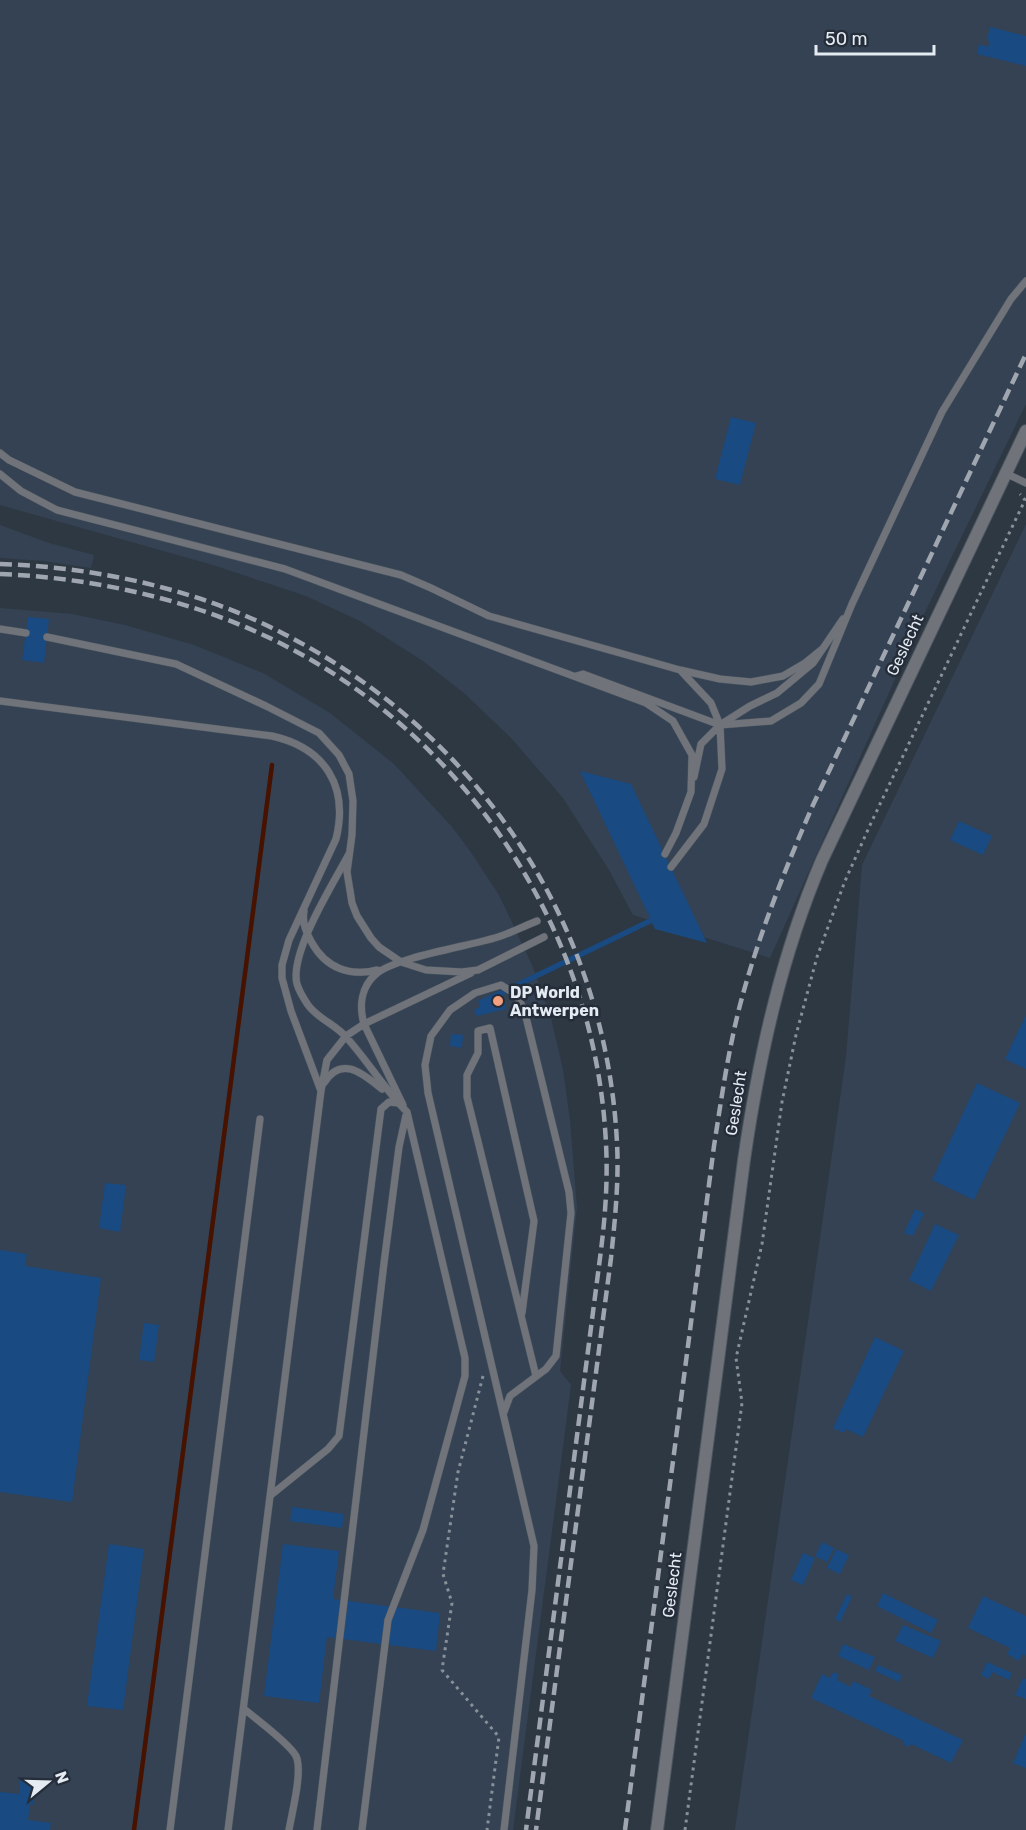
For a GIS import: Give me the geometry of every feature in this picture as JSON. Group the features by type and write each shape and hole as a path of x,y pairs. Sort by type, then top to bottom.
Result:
{"street":[{"name":"Geslecht","path":"657,1830 744,1160 769,1019 808,891 1026,430"}],"lane":[{"path":"575,676 583,674 720,725 771,721 801,703 819,684 852,604 942,412 1011,299 1026,281"},
{"path":"0,453 9,460 75,492 401,575 489,616 680,670 720,679 751,682 783,676 822,650"},
{"path":"1005,473 1026,483"},
{"path":"0,474 21,491 57,510 285,568 646,703 673,720 692,755 691,792"},
{"path":"664,854 676,833 691,792 701,744 720,725 750,705 777,693 813,663 852,604"},
{"path":"0,629 26,633"},
{"path":"47,638 176,664 319,733 339,755 350,774 353,801 352,835 347,872 357,916 375,942 401,962 426,970 462,972 478,970"},
{"path":"671,867 704,824 722,769 720,725 711,703 680,670"},
{"path":"0,701 272,736 290,740 305,748 318,759 331,775 338,791 340,821 333,848 304,905 284,953 282,978 291,1011 321,1091"},
{"path":"350,854 315,916 307,935 298,963 297,983 309,1007 346,1036 388,1093"},
{"path":"304,905 303,924 307,935 321,956 330,965 353,973 366,973 499,937 537,921"},
{"path":"228,1830 321,1091 327,1060 346,1036 364,1024 544,937"},
{"path":"362,1830 388,1620 423,1530 465,1376 465,1358 406,1112 364,1024 360,1010 361,999 367,985 381,969"},
{"path":"504,1412 510,1396 536,1376 556,1356 571,1213 569,1192 524,1009 515,994 501,985 475,993 450,1010 431,1036 425,1065 428,1093 534,1546 532,1590 504,1830"},
{"path":"522,1313 534,1221 490,1028 478,1031 478,1053 467,1075 466,1097 536,1376"},
{"path":"321,1091 329,1076 342,1070 358,1070 388,1093 406,1112"},
{"path":"271,1495 328,1449 339,1436 381,1109 389,1102 398,1103"},
{"path":"317,1830 384,1263 399,1147 406,1112"},
{"path":"170,1830 260,1119"},
{"path":"244,1708 296,1756 298,1770 289,1830"}],"path":[{"path":"685,1830 742,1403 736,1358 762,1244 782,1102 796,1035 817,957 845,881 1025,500 1005,473"},
{"path":"487,1830 499,1737 442,1670 452,1603 443,1574 458,1472 489,1351"}],"shaded area":[{"path":"0,0 1026,0 1026,404 926,610 770,958 633,915 609,870 563,798 512,739 464,693 423,661 360,621 306,596 213,565 0,505"},
{"path":"1026,524 1026,1830 735,1830 846,1057 862,865"},
{"path":"0,525 49,543 94,555 91,568 44,561 0,558"},
{"path":"0,608 72,614 125,625 194,645 263,673 330,713 394,764 452,827 499,895 532,965 551,1018 563,1070 570,1120 577,1207 560,1371 571,1385 513,1830 0,1830"}],"building":[{"path":"990,27 1026,36 1026,66 977,54 979,44 988,47"},
{"path":"731,417 756,423 740,485 715,479"},
{"path":"28,617 49,619 44,663 22,660"},
{"path":"580,771 631,784 707,943 655,929 652,923 503,995 506,1009 477,1016 474,1010 480,1007 478,1001 650,918"},
{"path":"959,821 992,836 983,855 950,840"},
{"path":"1026,1015 1026,1069 1005,1059"},
{"path":"451,1034 463,1035 462,1048 450,1046"},
{"path":"977,1083 1020,1103 974,1200 932,1180"},
{"path":"105,1183 126,1185 120,1232 99,1228"},
{"path":"915,1209 924,1213 913,1236 904,1233"},
{"path":"935,1224 959,1235 931,1291 909,1280"},
{"path":"0,1250 27,1254 25,1266 101,1278 72,1502 0,1492"},
{"path":"144,1323 159,1325 154,1362 139,1360"},
{"path":"875,1337 904,1351 863,1437 846,1429 844,1433 833,1428"},
{"path":"292,1507 344,1514 342,1528 290,1521"},
{"path":"822,1542 834,1548 827,1562 815,1556"},
{"path":"109,1544 144,1549 123,1710 87,1706"},
{"path":"283,1544 339,1551 333,1599 440,1613 436,1651 327,1637 319,1703 264,1696"},
{"path":"836,1549 849,1555 840,1574 827,1568"},
{"path":"803,1553 815,1558 803,1585 791,1580"},
{"path":"883,1593 938,1620 931,1633 877,1606"},
{"path":"847,1594 852,1597 840,1622 835,1619"},
{"path":"983,1596 1026,1616 1026,1656 1023,1654 1019,1661 1007,1654 1010,1648 968,1628"},
{"path":"903,1625 941,1641 933,1658 895,1641"},
{"path":"843,1644 875,1657 869,1670 838,1656"},
{"path":"987,1662 1012,1673 1009,1680 992,1672 989,1679 981,1675"},
{"path":"878,1665 902,1675 899,1682 875,1671"},
{"path":"833,1672 839,1675 837,1680 851,1687 853,1681 872,1690 869,1696 963,1740 951,1763 911,1744 909,1747 903,1744 904,1741 811,1698 822,1674 830,1678"},
{"path":"1023,1678 1026,1679 1026,1699 1015,1695"},
{"path":"1026,1733 1026,1768 1013,1763"},
{"path":"20,1778 33,1780 31,1796 34,1796 33,1805 30,1804 28,1820 51,1823 50,1830 0,1830 0,1792 19,1794"}],"waterway":[{"path":"134,1830 272,765"}],"railway":[{"path":"625,1830 714,1146 730,1051 743,994 775,898 813,805 1026,354"},
{"path":"0,564 73,570 146,583 182,593 251,618 284,634 354,675 416,724 472,781 519,844 558,912 588,985 607,1062 617,1143 617,1172 611,1258 536,1830"},
{"path":"0,574 72,580 179,603 280,643 348,683 409,732 463,787 510,850 548,917 577,990 597,1066 606,1144 606,1187 600,1258 526,1830"}],"place":[{"name":"DP World Antwerpen","path":"498,1001"}]}
